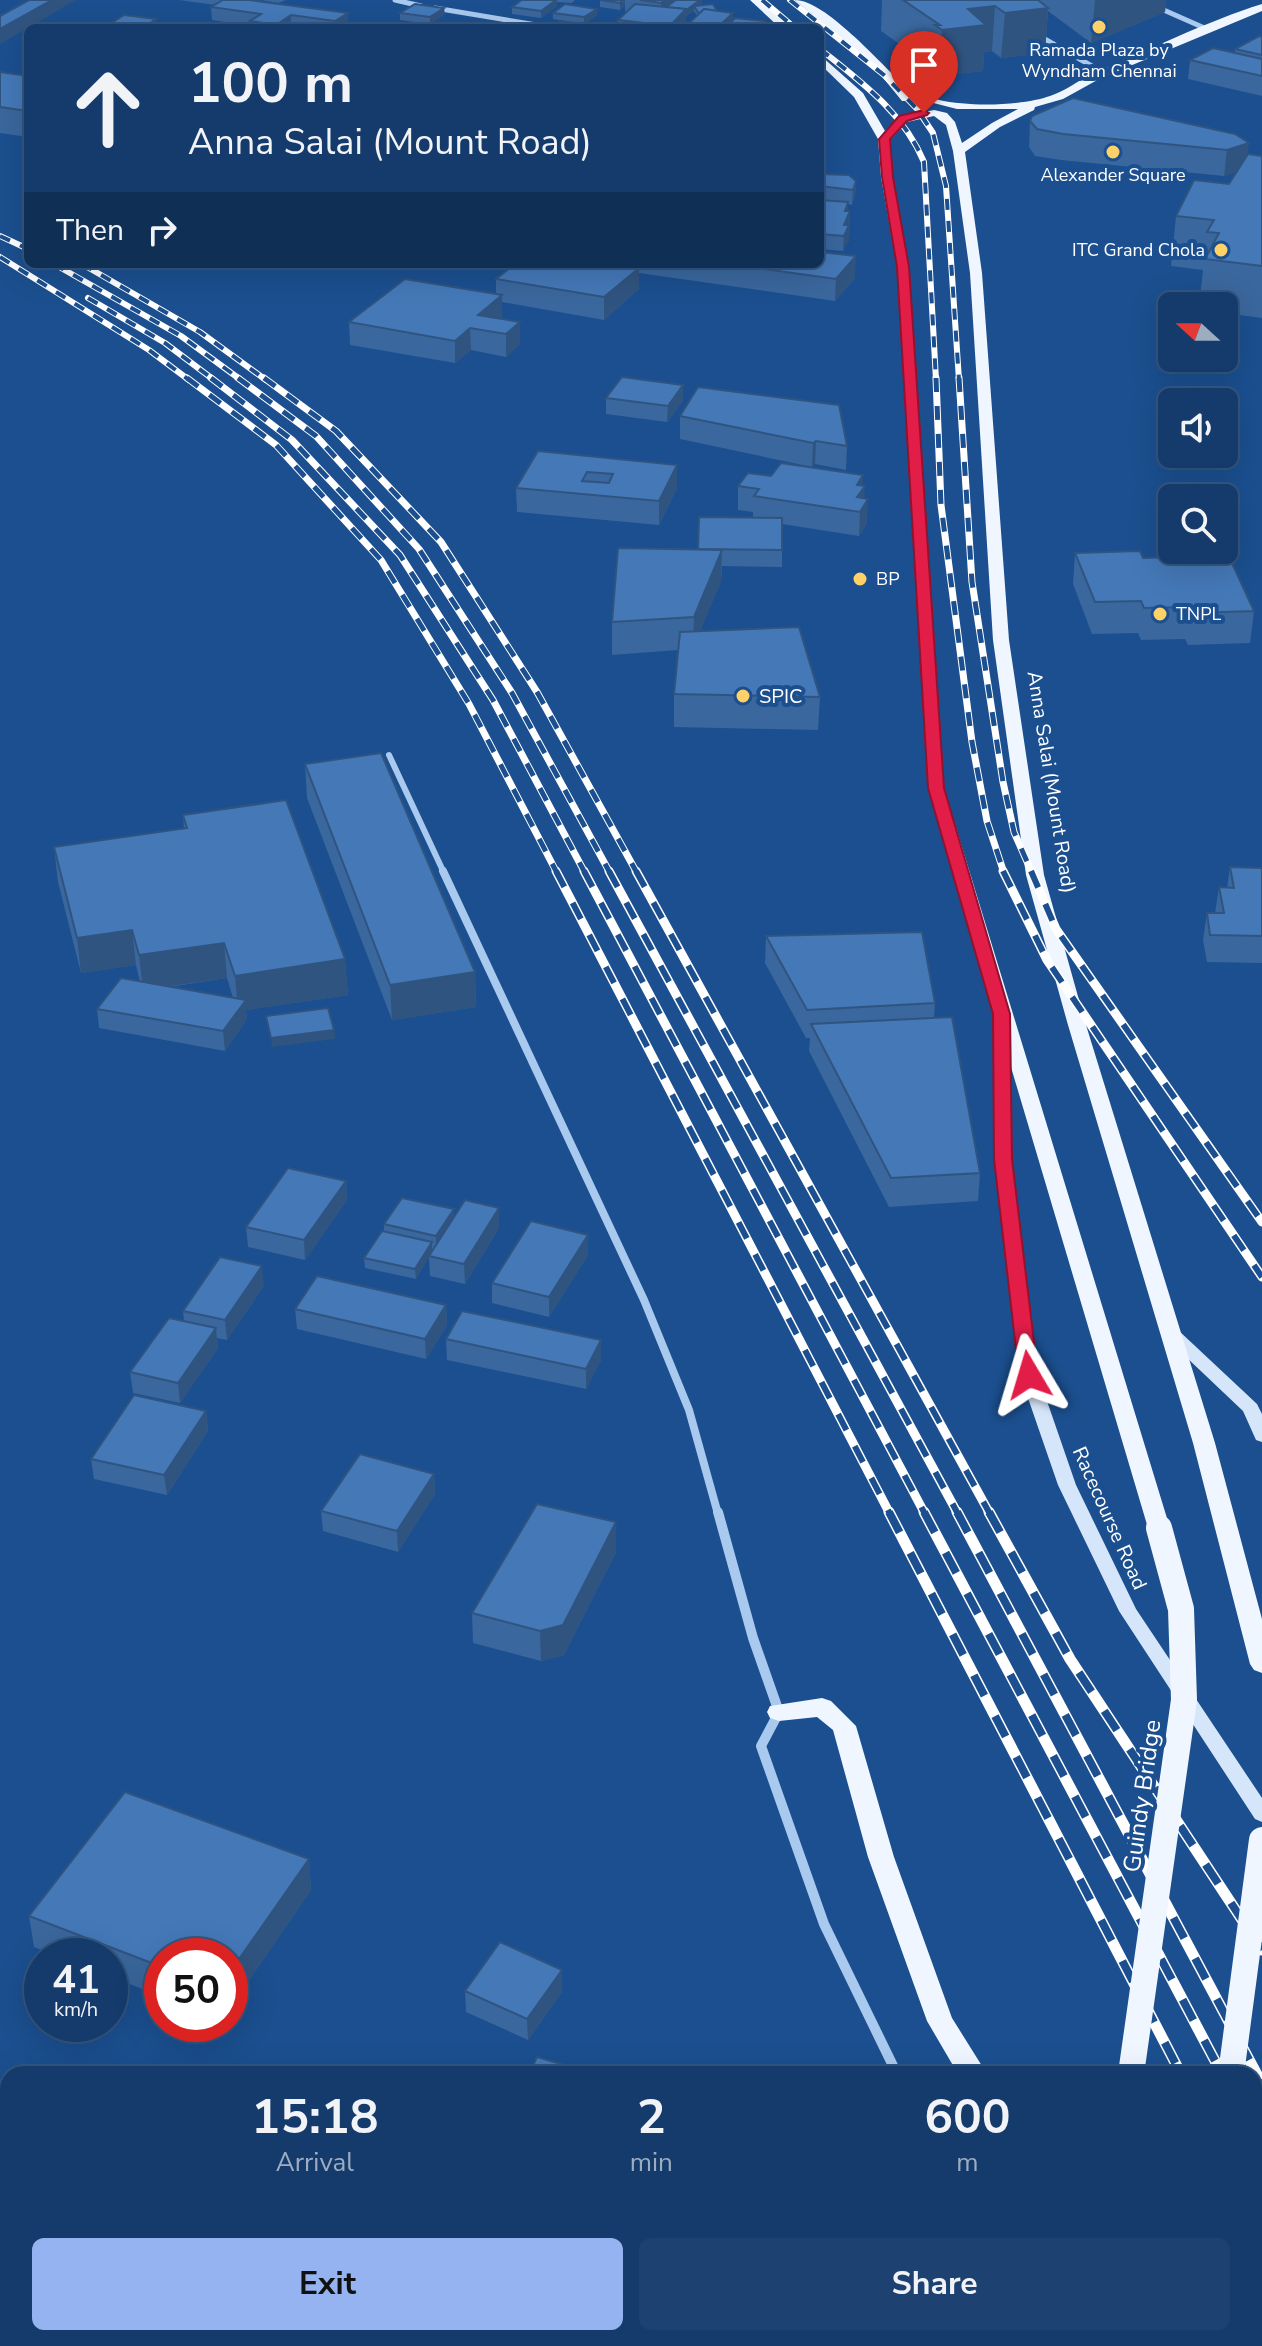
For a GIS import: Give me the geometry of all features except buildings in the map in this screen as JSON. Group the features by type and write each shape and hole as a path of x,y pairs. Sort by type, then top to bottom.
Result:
{"main road":[{"path":"755,0 782,24"},
{"path":"800,0 870,57 902,89 924,99 993,107 1054,98"},
{"path":"959,151 996,125 1104,73 1262,7"},
{"path":"824,62 859,95 884,139 887,177 903,267 936,788 1002,1014"},
{"path":"884,139 903,119 907,103 902,89"},
{"name":"Anna Salai (Mount Road)","path":"903,119 924,113 943,115 951,124 959,151 976,273 1001,640 1035,875 1077,1025 1172,1334 1260,1655"},
{"name":"Guindy Bridge","path":"1002,1014 1181,1609 1184,1700 1132,2066"},
{"name":"Racecourse Road","path":"1002,1014 1003,1159 1029,1375 1067,1485 1128,1611 1262,1814"},
{"path":"1172,1334 1251,1408 1262,1436"},
{"path":"779,1712 822,1707 844,1726 881,1857 940,2021 968,2066"},
{"path":"1232,2066 1262,1840"}],"street":[{"path":"395,0 532,24"},
{"path":"1141,0 1209,30"},
{"path":"1029,30 1104,73"},
{"path":"389,755 644,1300 689,1410 753,1638 779,1712 761,1746 824,1924 893,2066"}],"railway":[{"path":"762,0 790,24"},
{"path":"790,0 820,24"},
{"path":"824,27 884,75 917,109 933,133 946,186 959,380"},
{"path":"824,52 893,113 924,162 936,380"},
{"path":"0,236 24,247"},
{"path":"0,257 149,350 189,380"},
{"path":"61,268 181,336 241,380"},
{"path":"89,268 200,332 266,380"},
{"path":"88,298 165,343 214,380"},
{"path":"187,378 276,445 381,560 469,704 557,873"},
{"path":"211,378 292,440 400,555 493,700 585,873"},
{"path":"238,378 316,436 419,549 512,693 610,873"},
{"path":"264,378 336,431 441,542 537,692 637,873"},
{"path":"936,378 941,505 972,742 987,821 1004,873"},
{"path":"959,378 972,582 1003,782 1014,832 1032,873"},
{"path":"556,871 890,1514"},
{"path":"584,871 925,1514"},
{"path":"609,871 958,1514"},
{"path":"636,871 990,1514"},
{"path":"1003,871 1047,960 1262,1277"},
{"path":"1031,871 1056,929 1262,1222"},
{"path":"889,1512 1177,2066"},
{"path":"924,1512 1218,2066"},
{"path":"957,1512 1252,2066"},
{"path":"989,1512 1070,1659 1262,1950"}],"place":[{"name":"Ramada Plaza by Wyndham Chennai","path":"1099,27"},
{"name":"Alexander Square","path":"1113,152"},
{"name":"ITC Grand Chola","path":"1221,250"},
{"name":"BP","path":"860,579"},
{"name":"TNPL","path":"1160,614"},
{"name":"SPIC","path":"743,696"}],"route":[{"path":"924,113 903,119 884,139 887,177 903,267 936,788 1002,1014 1003,1159 1029,1375"}]}
